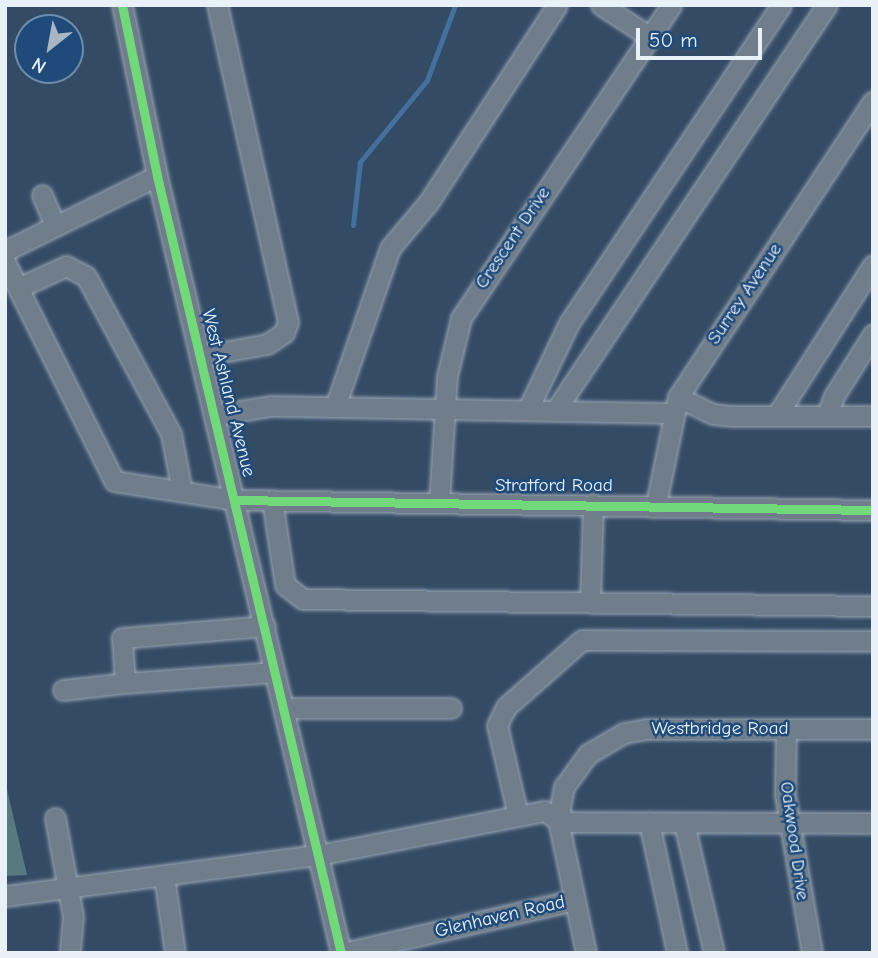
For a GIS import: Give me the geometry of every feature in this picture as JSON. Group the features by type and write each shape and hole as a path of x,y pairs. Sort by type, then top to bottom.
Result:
{"street":[{"name":"West Ashland Avenue","path":"122,5 157,176 342,953"},
{"path":"201,356 267,344 284,333 288,322 218,5"},
{"path":"335,407 390,248 428,203 557,5"},
{"path":"601,5 649,37"},
{"name":"Crescent Drive","path":"439,502 450,354 461,318 671,5"},
{"path":"528,409 569,323 781,5"},
{"path":"555,411 827,5"},
{"name":"Surrey Avenue","path":"656,504 675,405 873,101"},
{"path":"5,251 157,176"},
{"path":"41,195 55,226"},
{"path":"5,262 18,288 66,266 86,276 171,435 182,491"},
{"path":"777,415 873,265"},
{"name":"Stratford Road","path":"18,288 114,481 235,499 656,504 873,510"},
{"path":"827,415 834,396 873,334"},
{"path":"215,415 245,407 445,407 555,411 675,405 713,414 873,416"},
{"path":"272,500 285,585 303,599 873,606"},
{"path":"590,602 593,504"},
{"path":"125,684 122,638 265,626"},
{"path":"518,816 497,724 506,707 582,640 873,641"},
{"path":"62,690 275,672"},
{"path":"283,708 451,708"},
{"name":"Westbridge Road","path":"558,820 564,787 577,765 605,741 646,729 873,729"},
{"name":"Oakwood Drive","path":"786,729 788,825 812,953"},
{"path":"5,897 318,855 545,811 558,820 788,825 873,823"},
{"path":"55,818 70,888 70,953"},
{"path":"558,820 586,953"},
{"path":"649,822 677,953"},
{"path":"684,823 714,953"},
{"path":"163,876 175,953"},
{"name":"Glenhaven Road","path":"342,953 575,900"}],"green space":[{"path":"5,781 27,875 5,876"}],"waterway":[{"path":"353,225 360,162 427,80 455,5"}],"cycle path":[{"path":"122,5 157,176 341,953"},
{"path":"235,500 873,510"}]}
